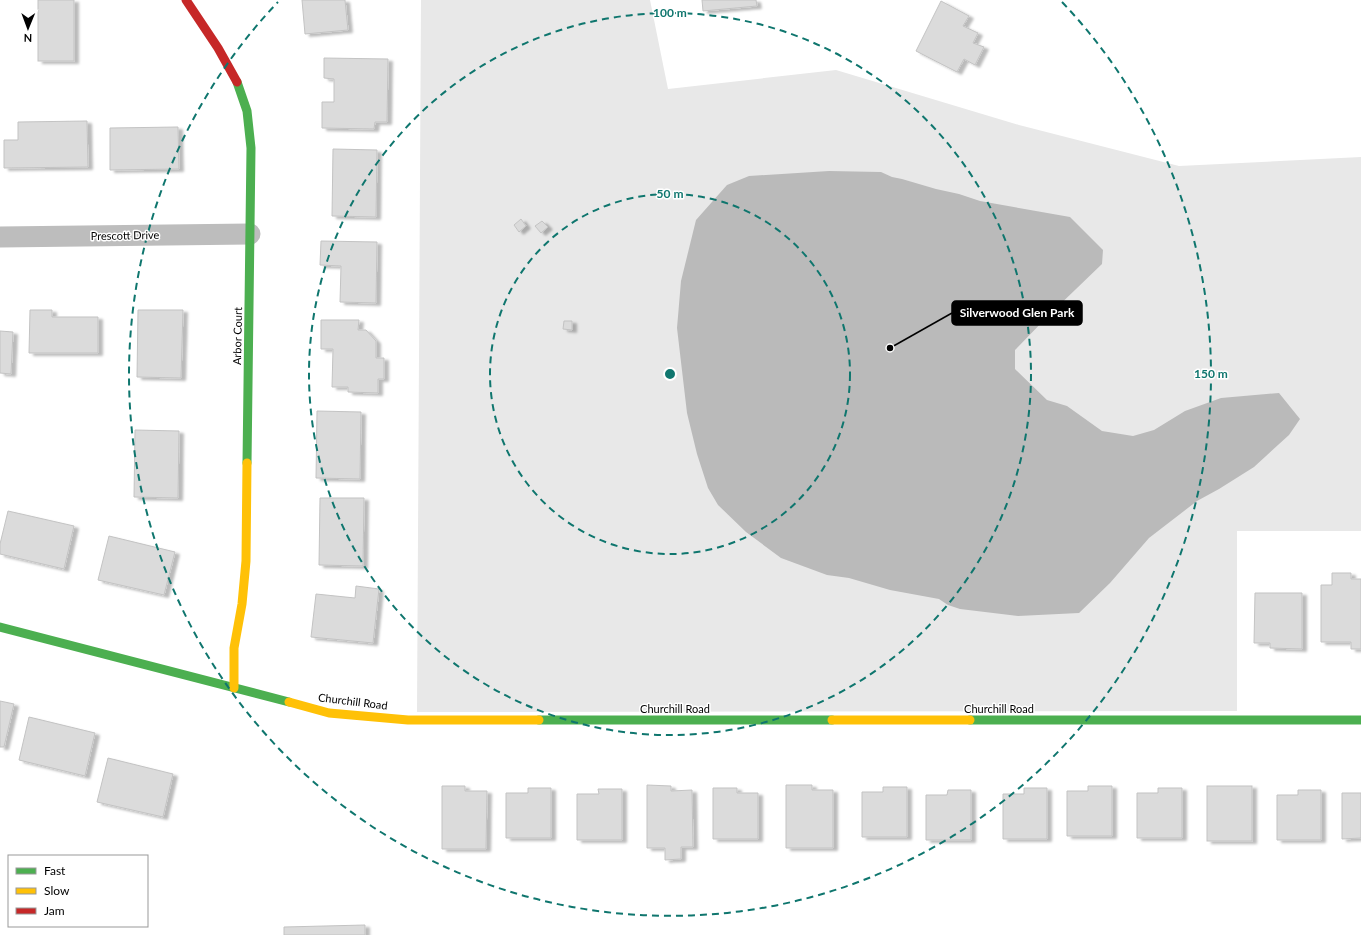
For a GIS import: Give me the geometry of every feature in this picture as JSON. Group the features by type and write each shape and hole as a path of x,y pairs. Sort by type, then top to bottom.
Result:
{"street":[{"name":"Arbor Court","path":"186,0 216,44 233,74 244,100 250,128 246,561 242,604 234,648 234,688"},
{"name":"Prescott Drive","path":"0,237 250,234"},
{"name":"Churchill Road","path":"0,627 329,713 408,720 1361,720"}],"shaded area":[{"path":"421,0 650,0 668,89 836,70 1019,125 1179,166 1361,157 1361,531 1237,531 1237,711 417,712"},
{"path":"829,171 881,172 892,177 959,194 980,201 1070,217 1103,250 1102,264 1015,350 1015,369 1047,400 1067,406 1102,431 1133,436 1154,430 1185,411 1221,398 1279,393 1300,419 1289,435 1254,467 1197,501 1149,538 1110,583 1079,613 1018,616 960,609 948,605 939,599 890,590 849,578 827,575 781,558 746,532 718,505 708,488 697,454 687,413 677,328 681,281 696,220 727,185 749,176"}],"building":[{"path":"38,0 74,0 74,61 38,61"},
{"path":"302,0 345,0 348,30 305,34"},
{"path":"702,0 756,0 757,6 703,11"},
{"path":"941,1 969,16 963,26 978,33 973,43 984,47 975,65 964,59 957,72 916,51"},
{"path":"324,58 388,59 387,122 375,122 374,129 322,128 322,102 334,102 334,79 324,78"},
{"path":"87,121 88,167 4,168 4,140 18,140 18,122"},
{"path":"178,127 179,169 110,170 110,128"},
{"path":"333,149 377,150 376,217 332,216"},
{"path":"521,219 526,226 519,232 514,225"},
{"path":"542,221 548,227 541,233 535,226"},
{"path":"321,241 377,242 376,303 340,302 341,266 320,265"},
{"path":"30,310 52,310 52,317 98,317 98,353 29,353"},
{"path":"138,310 183,310 181,378 137,377"},
{"path":"321,320 359,320 358,330 366,330 376,341 376,358 384,358 384,379 378,379 378,393 348,392 348,387 332,387 333,349 321,349"},
{"path":"564,321 572,321 572,330 563,329"},
{"path":"0,331 13,332 11,374 0,373"},
{"path":"317,411 361,412 360,479 316,478"},
{"path":"135,430 179,431 178,498 134,497"},
{"path":"320,498 364,498 363,566 319,565"},
{"path":"8,511 74,526 64,569 0,554 0,544"},
{"path":"109,536 175,552 164,595 98,580"},
{"path":"1332,573 1351,573 1351,579 1361,579 1361,649 1351,649 1351,642 1321,642 1321,585 1332,585"},
{"path":"356,586 379,589 373,643 311,637 316,594 355,598"},
{"path":"1255,593 1302,593 1302,649 1270,648 1270,643 1254,643"},
{"path":"0,701 14,704 4,747 0,747"},
{"path":"29,717 95,733 85,776 19,760"},
{"path":"108,758 173,774 163,817 97,802"},
{"path":"647,785 671,786 671,791 692,790 693,847 681,847 681,859 665,860 665,848 647,848"},
{"path":"786,785 812,785 812,790 833,790 833,848 786,848"},
{"path":"442,786 465,786 465,791 487,791 486,849 442,849"},
{"path":"1088,786 1112,786 1112,836 1067,836 1067,791 1088,791"},
{"path":"1207,786 1252,786 1252,841 1207,841"},
{"path":"883,787 907,787 907,837 862,837 862,792 883,792"},
{"path":"528,788 551,788 551,838 506,838 506,793 528,793"},
{"path":"713,788 737,788 737,793 758,793 758,839 713,839"},
{"path":"1024,788 1047,788 1047,839 1003,839 1003,794 1024,794"},
{"path":"1158,788 1182,788 1182,838 1137,838 1137,793 1158,793"},
{"path":"598,789 622,789 622,840 577,840 577,794 599,794"},
{"path":"948,790 971,790 971,840 926,840 926,795 947,795"},
{"path":"1298,790 1321,790 1321,840 1277,840 1277,795 1298,795"},
{"path":"1342,793 1361,793 1361,838 1342,839"},
{"path":"365,925 365,935 284,935 284,927"}],"traffic: fast":[{"path":"237,82 247,111 251,148 247,463"},
{"path":"0,627 289,702"},
{"path":"539,720 832,720"},
{"path":"970,720 1361,720"}],"traffic: slow":[{"path":"234,688 234,648 242,604 246,561 247,463"},
{"path":"289,702 329,713 408,720 539,720"},
{"path":"832,720 970,720"}],"traffic: jam":[{"path":"186,0 218,48 237,82"}],"place":[{"name":"Silverwood Glen Park","path":"890,348"}]}
